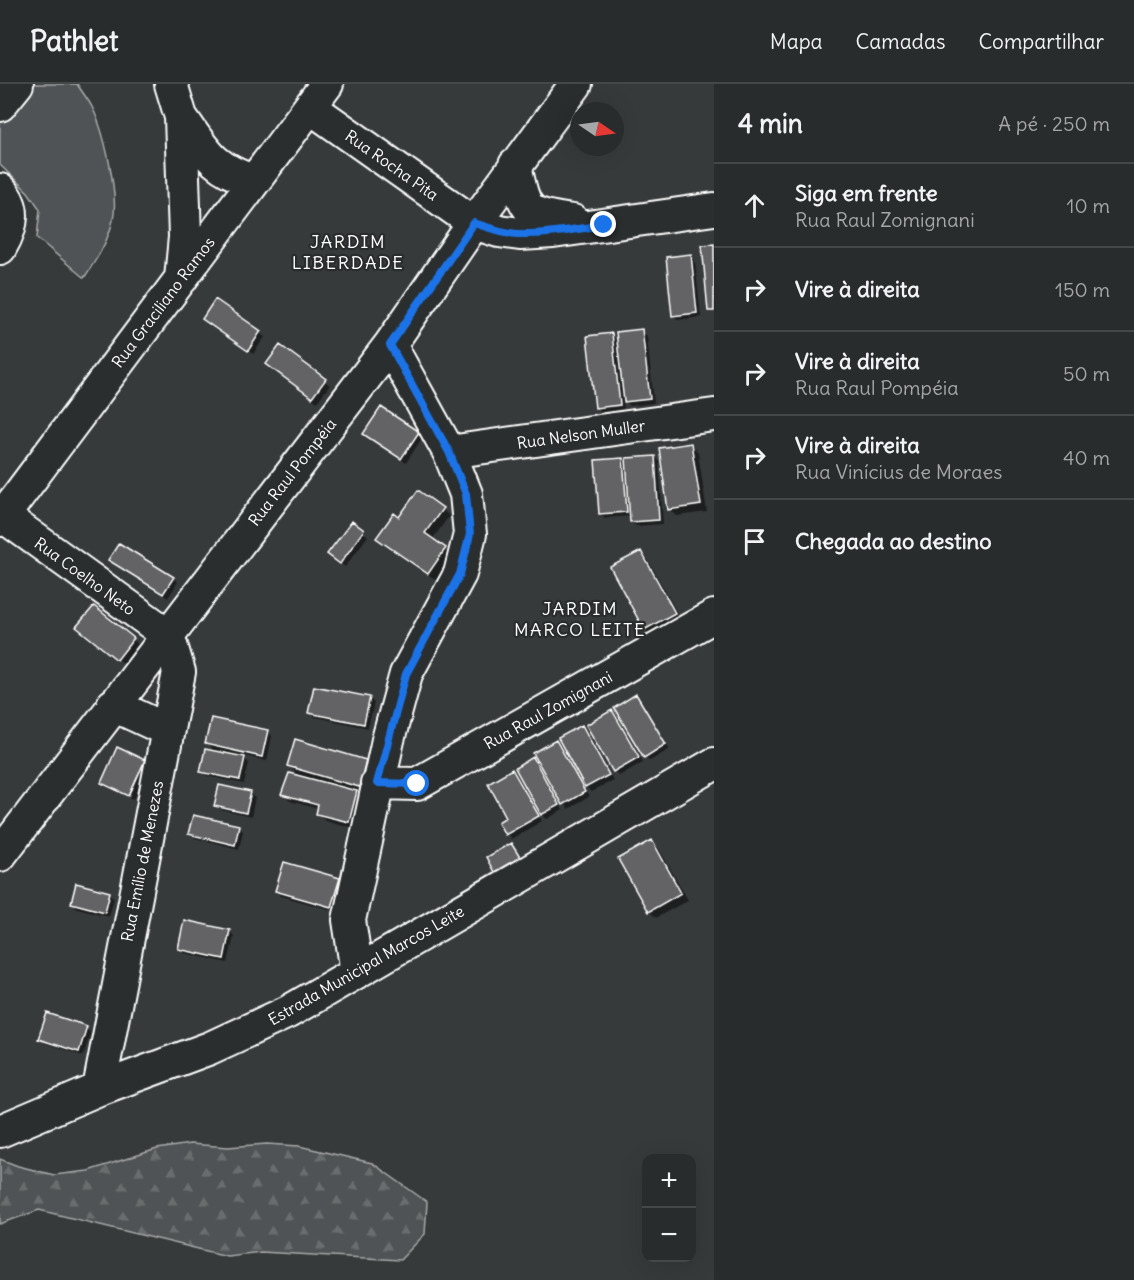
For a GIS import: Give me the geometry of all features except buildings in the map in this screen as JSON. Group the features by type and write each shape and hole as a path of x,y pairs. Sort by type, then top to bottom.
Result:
{"street":[{"path":"0,105 17,84"},
{"path":"171,84 182,117 208,155 220,167 253,182"},
{"name":"Rua Raul Pompéia","path":"0,855 390,345 515,165 576,84"},
{"name":"Rua Graciliano Ramos","path":"1,518 318,95"},
{"name":"Rua Rocha Pita","path":"318,95 474,223 499,231 520,234 553,232 714,209"},
{"path":"181,279 185,237 182,117"},
{"path":"515,165 522,197 528,208 538,215 604,225"},
{"path":"0,190 7,198 12,211 10,227 0,248"},
{"path":"357,972 349,920 377,783 406,674 460,574 470,534 466,494 449,452 390,345"},
{"name":"Rua Nelson Muller","path":"449,452 714,415"},
{"name":"Rua Coelho Neto","path":"1,518 168,635"},
{"name":"Rua Raul Zomignani","path":"377,783 417,784 714,616"},
{"name":"Rua Emílio de Menezes","path":"99,1089 179,672 168,635"},
{"path":"113,705 167,730"},
{"name":"Estrada Municipal Marcos Leite","path":"0,1131 99,1089 210,1048 288,1012 714,764"}],"green space":[{"path":"0,84 77,84 97,117 106,146 114,209 111,228 105,243 84,278 37,238 40,209 28,192 0,165"},
{"path":"190,1144 228,1147 267,1144 299,1146 372,1163 427,1202 425,1234 400,1260 261,1252 227,1256 39,1210 0,1224 0,1159 54,1175 88,1171 157,1149"}],"district":[{"name":"JARDIM LIBERDADE","path":"348,251"},
{"name":"JARDIM MARCO LEITE","path":"580,618"}],"route":[{"path":"417,784 377,783 406,674 460,574 470,534 466,494 449,452 390,345 474,223 499,231 520,234 604,225"}]}
